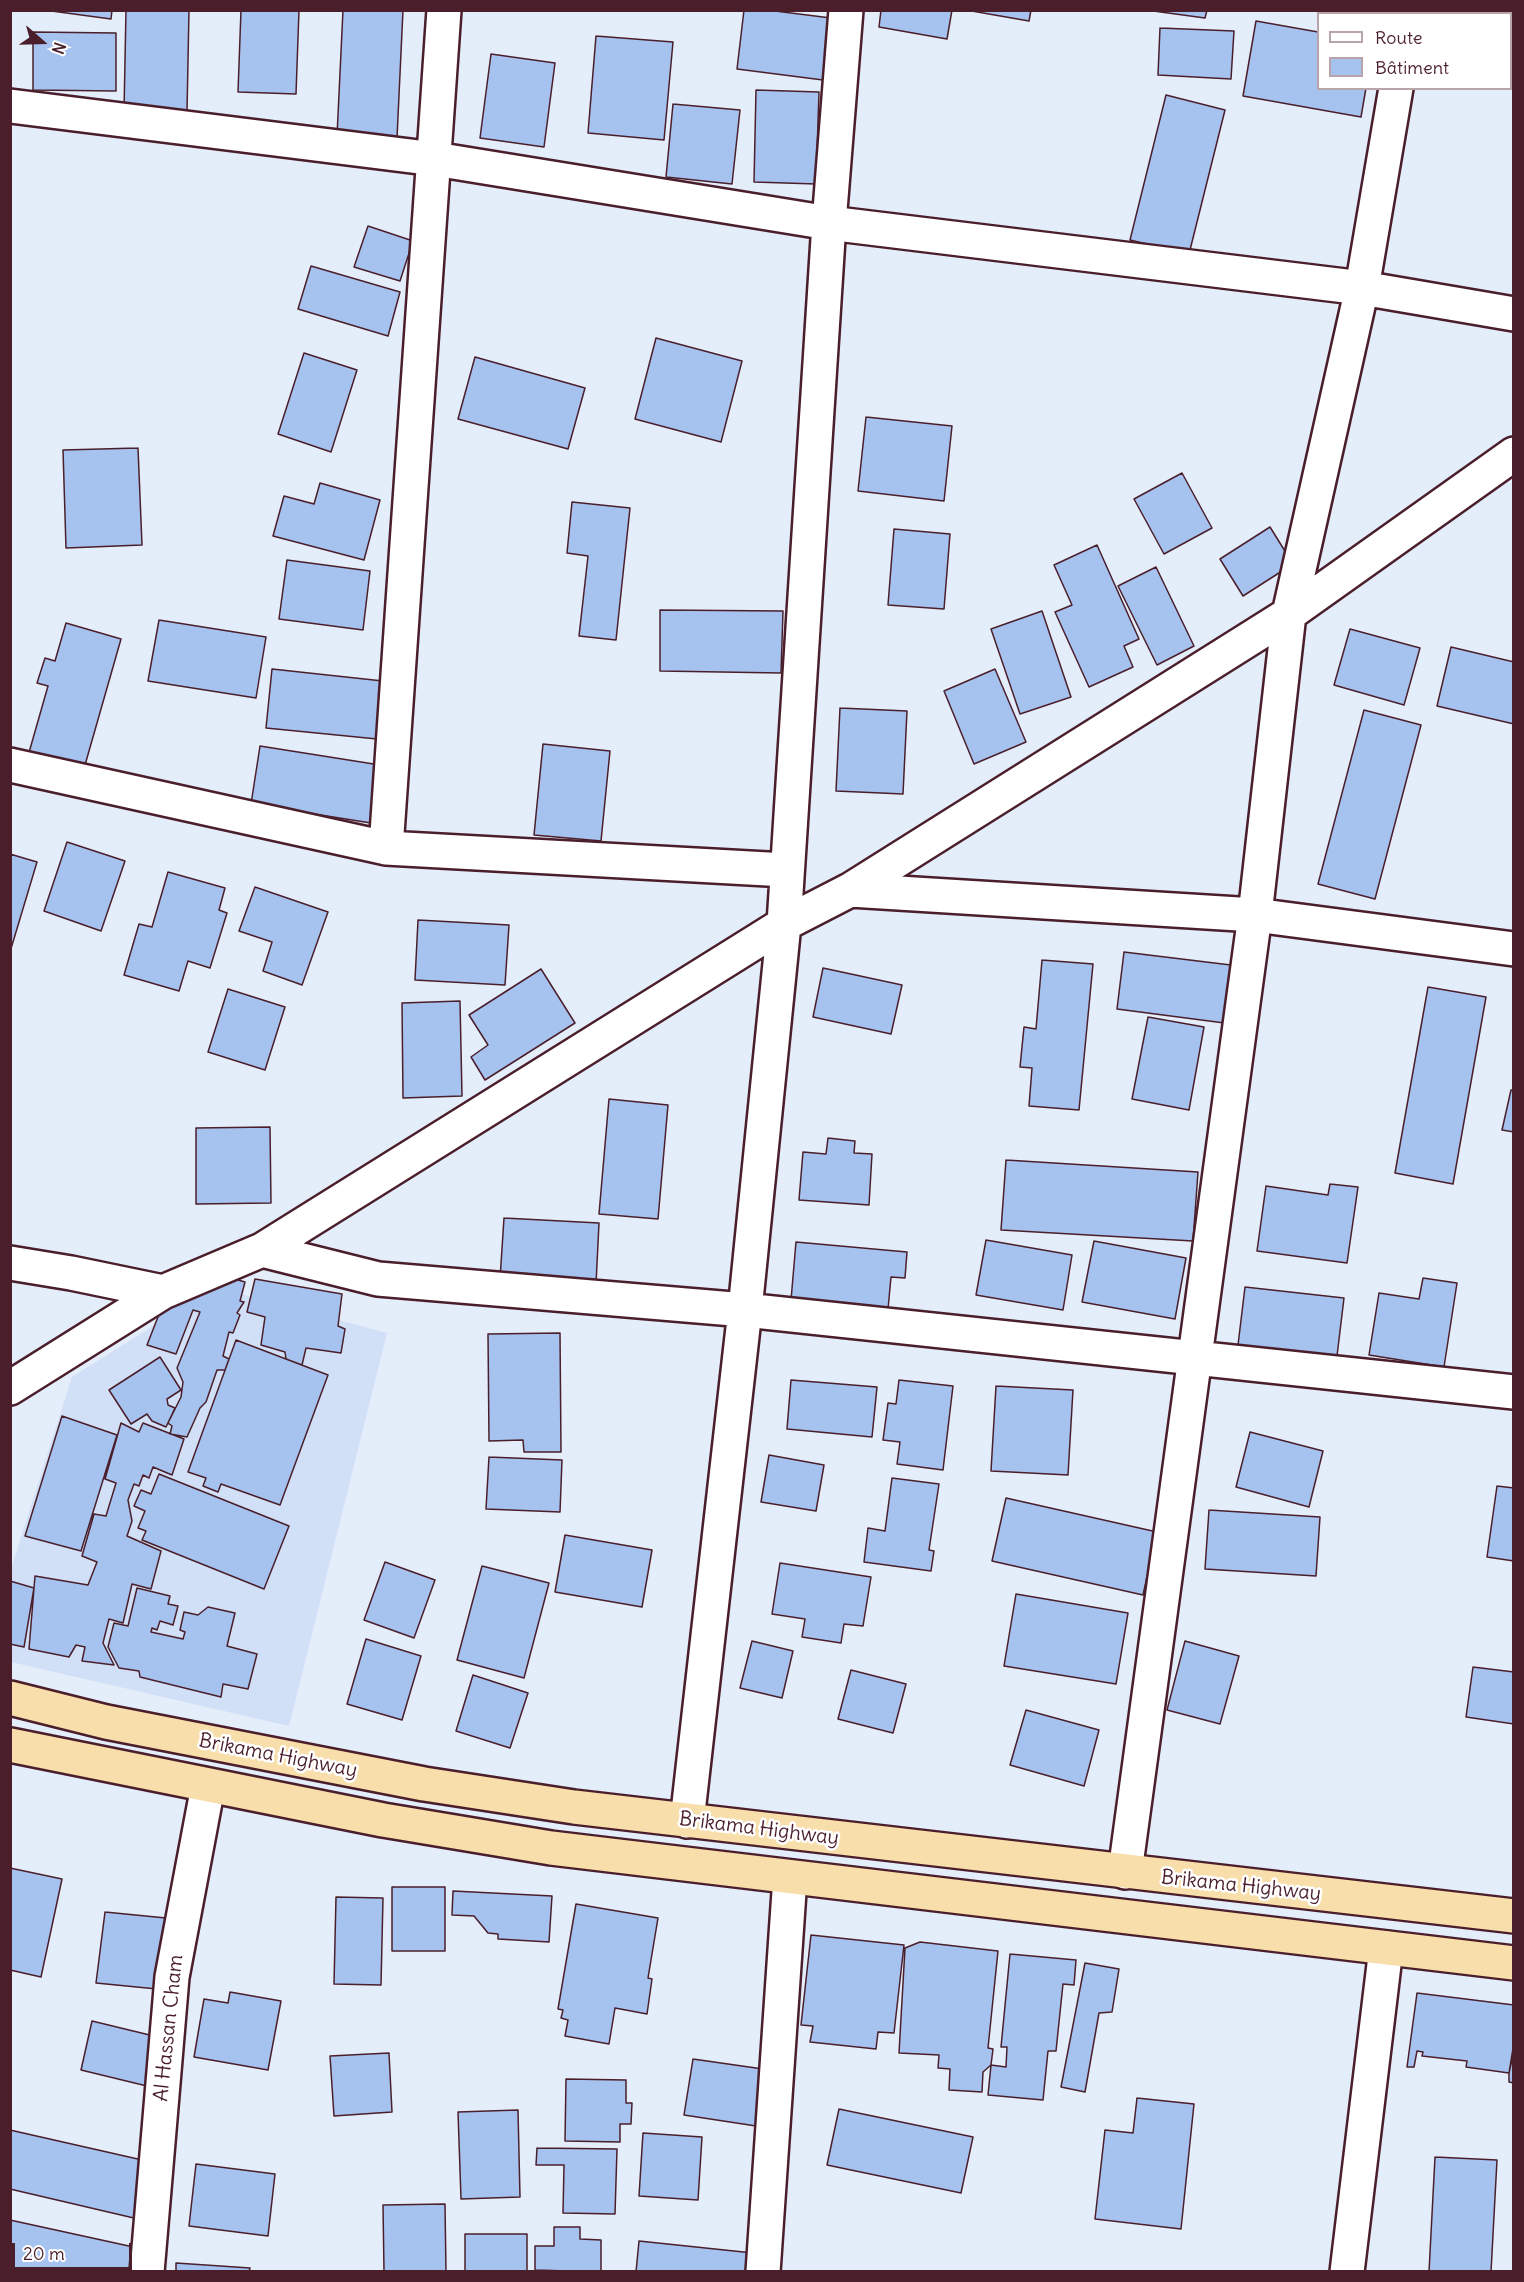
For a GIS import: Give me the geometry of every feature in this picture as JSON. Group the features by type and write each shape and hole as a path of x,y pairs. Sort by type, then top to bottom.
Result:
{"highway":[{"name":"Brikama Highway","path":"10,1698 117,1724 424,1784 574,1807 1514,1916"},
{"path":"10,1745 383,1820 551,1848 1514,1963"}],"street":[{"path":"386,848 444,10"},
{"path":"687,1821 745,1310 784,924 829,223 846,10"},
{"path":"1125,1872 1255,915 1289,614 1362,288 1396,90"},
{"path":"10,106 435,159 829,223 1362,288 1514,314"},
{"path":"10,1388 164,1292 262,1250 784,924 850,890 1289,614 1514,454"},
{"path":"10,765 386,848 786,870"},
{"path":"850,890 1255,915 1514,950"},
{"path":"262,1250 378,1279 745,1310 1514,1392"},
{"path":"10,1263 164,1292"},
{"name":"Al Hassan Cham","path":"147,2271 172,1977 208,1786"},
{"path":"763,2271 790,1877"},
{"path":"1347,2271 1386,1948"}],"shaded area":[{"path":"215,1287 387,1333 289,1726 11,1662 11,1569 72,1377"}],"building":[{"path":"44,10 112,10 111,19"},
{"path":"126,10 189,10 187,112 124,111"},
{"path":"241,10 299,10 296,94 238,92"},
{"path":"343,10 403,10 397,138 337,136"},
{"path":"744,10 767,10 831,18 823,80 737,69"},
{"path":"881,10 952,10 947,39 879,27"},
{"path":"966,10 1031,10 1029,21"},
{"path":"1146,10 1207,10 1205,18"},
{"path":"1256,21 1317,32 1317,90 1366,90 1361,117 1243,96"},
{"path":"1160,28 1234,31 1231,79 1158,75"},
{"path":"33,32 116,33 116,91 33,90"},
{"path":"596,36 673,42 664,140 588,133"},
{"path":"491,54 555,63 544,147 480,138"},
{"path":"756,90 819,92 816,184 754,182"},
{"path":"1166,95 1225,110 1189,254 1130,240"},
{"path":"673,104 740,110 732,184 666,177"},
{"path":"368,226 413,241 400,281 354,267"},
{"path":"311,266 400,292 388,336 298,309"},
{"path":"656,338 742,361 721,442 635,419"},
{"path":"304,353 357,370 331,452 278,434"},
{"path":"475,357 585,388 568,449 458,419"},
{"path":"866,417 952,426 944,501 858,491"},
{"path":"138,448 142,545 66,548 63,450"},
{"path":"1182,473 1212,528 1164,554 1134,499"},
{"path":"320,483 380,500 364,560 273,536 284,496 314,504"},
{"path":"572,502 630,508 616,640 579,636 588,556 567,553"},
{"path":"1270,527 1293,564 1243,596 1220,559"},
{"path":"894,529 950,534 944,609 888,605"},
{"path":"1097,545 1139,639 1124,646 1133,667 1089,687 1055,612 1072,605 1054,565"},
{"path":"287,560 370,571 363,630 279,619"},
{"path":"1156,567 1194,646 1157,665 1118,586"},
{"path":"660,610 783,611 781,673 660,671"},
{"path":"1042,611 1071,697 1020,714 991,629"},
{"path":"159,620 266,637 256,698 148,681"},
{"path":"66,623 121,639 83,772 28,756 48,686 37,683 45,658 55,661"},
{"path":"1350,629 1420,648 1404,705 1334,685"},
{"path":"1451,647 1514,662 1514,724 1437,706"},
{"path":"272,669 383,681 377,739 266,728"},
{"path":"995,669 1026,742 974,764 944,691"},
{"path":"840,708 907,711 903,794 836,791"},
{"path":"1364,710 1421,725 1375,899 1318,884"},
{"path":"543,744 610,751 601,841 534,835"},
{"path":"260,746 380,765 371,823 251,804"},
{"path":"67,842 125,861 101,931 44,911"},
{"path":"10,854 37,862 10,952"},
{"path":"168,872 225,888 219,910 227,913 210,968 188,961 179,991 124,975 139,924 152,927"},
{"path":"255,887 328,912 302,985 263,971 272,942 239,931"},
{"path":"418,920 509,925 505,985 415,980"},
{"path":"1124,952 1239,966 1232,1024 1117,1009"},
{"path":"1042,960 1093,964 1079,1110 1029,1106 1032,1068 1020,1067 1024,1027 1036,1029"},
{"path":"823,968 902,985 891,1034 813,1017"},
{"path":"541,969 575,1023 485,1080 471,1057 488,1045 469,1015"},
{"path":"1428,987 1486,997 1453,1184 1395,1173"},
{"path":"228,989 285,1007 265,1070 208,1052"},
{"path":"460,1001 462,1096 403,1098 402,1003"},
{"path":"1148,1017 1204,1027 1189,1110 1132,1099"},
{"path":"1511,1090 1514,1090 1514,1132 1502,1130"},
{"path":"609,1099 668,1105 658,1219 599,1214"},
{"path":"270,1127 271,1203 196,1204 196,1128"},
{"path":"828,1138 855,1141 854,1153 872,1154 869,1205 799,1200 803,1152 826,1154"},
{"path":"1006,1160 1198,1172 1193,1241 1001,1230"},
{"path":"1330,1184 1358,1187 1347,1263 1257,1251 1266,1186 1328,1195"},
{"path":"504,1218 599,1223 596,1284 500,1279"},
{"path":"986,1240 1072,1255 1063,1310 976,1295"},
{"path":"1094,1241 1186,1258 1175,1319 1082,1302"},
{"path":"796,1242 907,1252 905,1278 891,1277 887,1320 791,1300"},
{"path":"214,1273 245,1282 240,1301 244,1302 237,1313 240,1315 233,1333 229,1332 223,1356 229,1359 225,1370 217,1370 206,1402 200,1408 187,1437 170,1434 172,1426 168,1423 181,1397 183,1382 177,1368 200,1312 193,1310 176,1354 147,1345 165,1299"},
{"path":"1423,1278 1457,1283 1444,1367 1369,1355 1379,1293 1419,1299"},
{"path":"255,1279 342,1294 338,1326 345,1329 341,1353 306,1348 302,1365 286,1359 285,1352 261,1345 265,1317 247,1312"},
{"path":"1245,1287 1344,1298 1337,1356 1238,1345"},
{"path":"560,1333 561,1452 524,1452 523,1440 489,1441 488,1334"},
{"path":"236,1340 328,1375 280,1505 221,1484 218,1492 203,1486 206,1478 188,1472"},
{"path":"160,1357 181,1390 167,1399 168,1405 175,1408 166,1427 152,1421 147,1414 131,1424 109,1390"},
{"path":"791,1380 877,1387 872,1437 787,1429"},
{"path":"899,1380 953,1386 943,1470 897,1464 900,1442 883,1440 888,1403 896,1404"},
{"path":"996,1386 1073,1390 1068,1475 991,1471"},
{"path":"62,1416 117,1435 81,1551 25,1536"},
{"path":"121,1423 139,1432 143,1423 184,1439 172,1475 153,1467 149,1478 143,1475 139,1486 134,1484 128,1500 132,1521 127,1536 161,1551 151,1589 132,1584 123,1623 109,1619 103,1643 114,1665 82,1661 85,1647 76,1645 69,1657 29,1649 35,1576 88,1585 97,1562 82,1556 94,1514 106,1516 116,1483 105,1479"},
{"path":"1250,1432 1323,1451 1309,1507 1236,1487"},
{"path":"769,1455 824,1465 816,1511 761,1502"},
{"path":"489,1457 562,1460 560,1512 486,1509"},
{"path":"159,1474 289,1526 264,1589 142,1540 146,1531 138,1528 145,1511 134,1506 141,1490 151,1494"},
{"path":"892,1478 939,1484 929,1550 934,1551 931,1571 864,1562 868,1528 885,1531"},
{"path":"1497,1486 1514,1488 1514,1561 1487,1557"},
{"path":"1006,1498 1157,1532 1143,1595 992,1561"},
{"path":"1209,1510 1320,1517 1316,1576 1205,1569"},
{"path":"565,1535 652,1550 642,1607 555,1592"},
{"path":"385,1562 435,1580 414,1638 364,1620"},
{"path":"780,1563 871,1577 863,1626 844,1624 841,1643 802,1637 805,1619 772,1614"},
{"path":"482,1566 549,1583 524,1678 457,1660"},
{"path":"10,1581 34,1588 24,1647 10,1644"},
{"path":"137,1588 170,1596 168,1604 178,1606 173,1625 160,1621 157,1630 152,1628 151,1632 183,1639 185,1632 180,1630 184,1612 198,1615 208,1607 235,1613 227,1646 257,1654 248,1689 223,1684 221,1697 140,1677 139,1671 119,1668 108,1647 114,1623 128,1626"},
{"path":"1016,1594 1128,1613 1116,1684 1004,1666"},
{"path":"366,1639 421,1656 402,1720 347,1704"},
{"path":"752,1641 793,1651 782,1698 740,1688"},
{"path":"1185,1641 1239,1656 1220,1724 1167,1710"},
{"path":"1473,1667 1514,1672 1514,1724 1466,1717"},
{"path":"851,1670 906,1684 893,1733 838,1719"},
{"path":"473,1675 528,1693 510,1748 456,1731"},
{"path":"1026,1710 1099,1730 1084,1786 1010,1765"},
{"path":"10,1868 62,1879 41,1977 10,1970"},
{"path":"392,1887 445,1887 445,1951 392,1951"},
{"path":"453,1891 552,1896 549,1942 498,1939 498,1934 488,1933 474,1916 452,1915"},
{"path":"336,1897 383,1898 381,1985 334,1984"},
{"path":"576,1904 658,1918 648,1978 652,1979 647,2014 615,2008 609,2044 565,2036 568,2020 561,2018 563,2010 558,2009"},
{"path":"105,1912 166,1918 157,1989 96,1983"},
{"path":"811,1935 904,1945 894,2033 878,2032 876,2049 810,2042 813,2026 801,2025"},
{"path":"920,1942 998,1951 988,2048 993,2049 991,2065 983,2072 982,2092 949,2090 950,2069 938,2068 939,2055 899,2053 905,1948"},
{"path":"1010,1954 1076,1960 1074,1985 1063,1984 1056,2051 1048,2051 1043,2100 988,2095 991,2065 1006,2067 1007,2047 1001,2047"},
{"path":"1085,1963 1119,1969 1112,2012 1099,2013 1085,2092 1061,2087"},
{"path":"230,1992 281,2001 268,2070 194,2057 204,1999 228,2003"},
{"path":"1417,1993 1514,2005 1514,2042 1509,2073 1466,2067 1467,2061 1422,2056 1423,2052 1417,2051 1414,2067 1407,2067"},
{"path":"92,2021 162,2038 151,2087 81,2070"},
{"path":"1514,2051 1514,2083 1509,2082 1509,2073"},
{"path":"389,2053 392,2112 334,2116 330,2056"},
{"path":"693,2059 763,2069 756,2126 684,2115"},
{"path":"566,2079 626,2080 626,2103 632,2103 631,2124 620,2124 620,2142 565,2141"},
{"path":"1137,2098 1194,2104 1181,2229 1095,2219 1105,2130 1133,2133"},
{"path":"839,2109 973,2137 961,2193 827,2165"},
{"path":"518,2110 520,2197 461,2199 458,2112"},
{"path":"10,2130 151,2162 138,2219 10,2189"},
{"path":"643,2133 702,2137 698,2200 639,2196"},
{"path":"537,2148 617,2149 615,2214 563,2213 564,2165 536,2165"},
{"path":"1435,2157 1497,2160 1491,2272 1429,2272"},
{"path":"196,2164 275,2174 268,2236 189,2226"},
{"path":"445,2204 446,2272 384,2272 383,2205"},
{"path":"10,2220 138,2248 133,2272 10,2272"},
{"path":"554,2227 580,2227 580,2239 601,2240 601,2272 535,2270 535,2246 554,2246"},
{"path":"465,2234 527,2234 527,2272 465,2272"},
{"path":"639,2241 753,2253 751,2272 636,2272"},
{"path":"176,2263 250,2268 249,2272 176,2272"}]}
